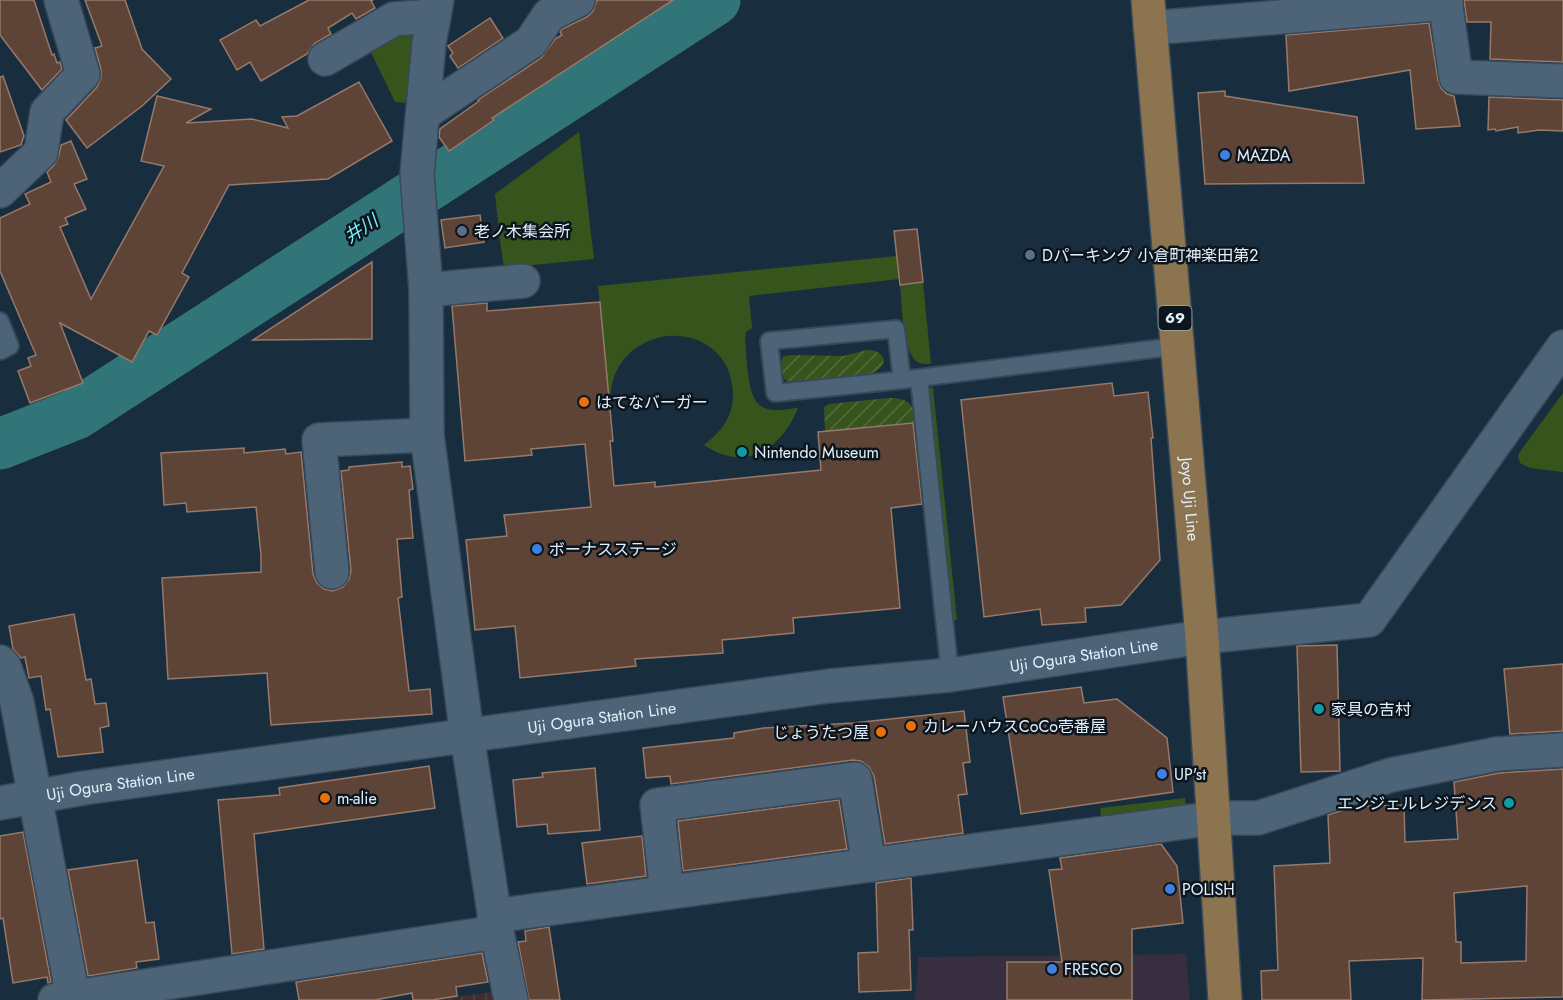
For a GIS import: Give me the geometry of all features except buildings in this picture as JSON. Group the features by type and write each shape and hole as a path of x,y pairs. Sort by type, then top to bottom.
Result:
{"main road":[{"name":"Joyo Uji Line","path":"1149,14 1202,637 1225,1000"}],"street":[{"path":"0,191 41,152 47,112 84,74 61,0"},
{"path":"423,114 531,42 549,15 578,0"},
{"path":"1149,14 1445,1 1456,76 1563,81"},
{"path":"325,59 394,19 436,8 429,43 417,174 426,290 427,435 467,735 496,924 511,1000"},
{"path":"426,290 523,281"},
{"name":"Uji Ogura Station Line","path":"0,803 467,735 829,686 950,675 1202,637 1369,620 1563,347"},
{"path":"332,572 319,440 427,435"},
{"path":"0,662 4,666 17,702 36,796 64,998 496,924 667,892 1215,818 1258,818 1391,775 1497,754 1563,750"},
{"path":"667,892 657,805 668,803 855,779 869,865"}],"lane":[{"path":"0,321 10,346 0,351"},
{"path":"950,675 911,379 896,329 769,341 775,393 911,379 1178,346"}],"shaded area":[{"name":"FRESCO","path":"1186,954 1190,1000 914,1000 918,957"},
{"path":"493,992 494,1000 434,1000"}],"green space":[{"path":"418,26 408,103 395,102 367,44"},
{"path":"579,132 594,259 504,268 495,194"},
{"path":"897,256 899,279 749,296 752,328 746,332 745,338 752,394 756,401 765,408 779,410 798,408 782,435 760,452 734,457 719,453 704,445 725,423 731,410 733,395 729,373 720,356 705,344 688,337 668,336 649,341 632,351 616,372 609,403 598,286"},
{"path":"923,282 931,364 917,362 910,353 902,313 900,285"},
{"path":"867,350 878,352 884,362 879,369 866,375 816,382 793,381 785,380 780,369 783,357 789,355 843,356"},
{"path":"933,387 957,620 952,620 926,390"},
{"path":"1563,393 1563,472 1530,468 1520,463 1519,453"},
{"path":"889,398 901,399 909,403 917,422 825,432 824,407 829,404"},
{"path":"1185,798 1187,811 1103,831 1100,808"}],"waterway":[{"name":"井川","path":"0,444 76,414 715,0"}],"place":[{"name":"MAZDA","path":"1225,155"},
{"name":"老ノ木集会所","path":"462,231"},
{"name":"Dパーキング 小倉町神楽田第2","path":"1030,255"},
{"name":"はてなバーガー","path":"584,402"},
{"name":"Nintendo Museum","path":"742,452"},
{"name":"ボーナスステージ","path":"537,549"},
{"name":"家具の吉村","path":"1319,709"},
{"name":"カレーハウスCoCo壱番屋","path":"911,726"},
{"name":"じょうたつ屋","path":"881,732"},
{"name":"UP'st","path":"1162,774"},
{"name":"m-alie","path":"325,798"},
{"name":"エンジェルレジデンス","path":"1509,803"},
{"name":"POLISH","path":"1170,889"},
{"name":"FRESCO","path":"1052,969"}]}
